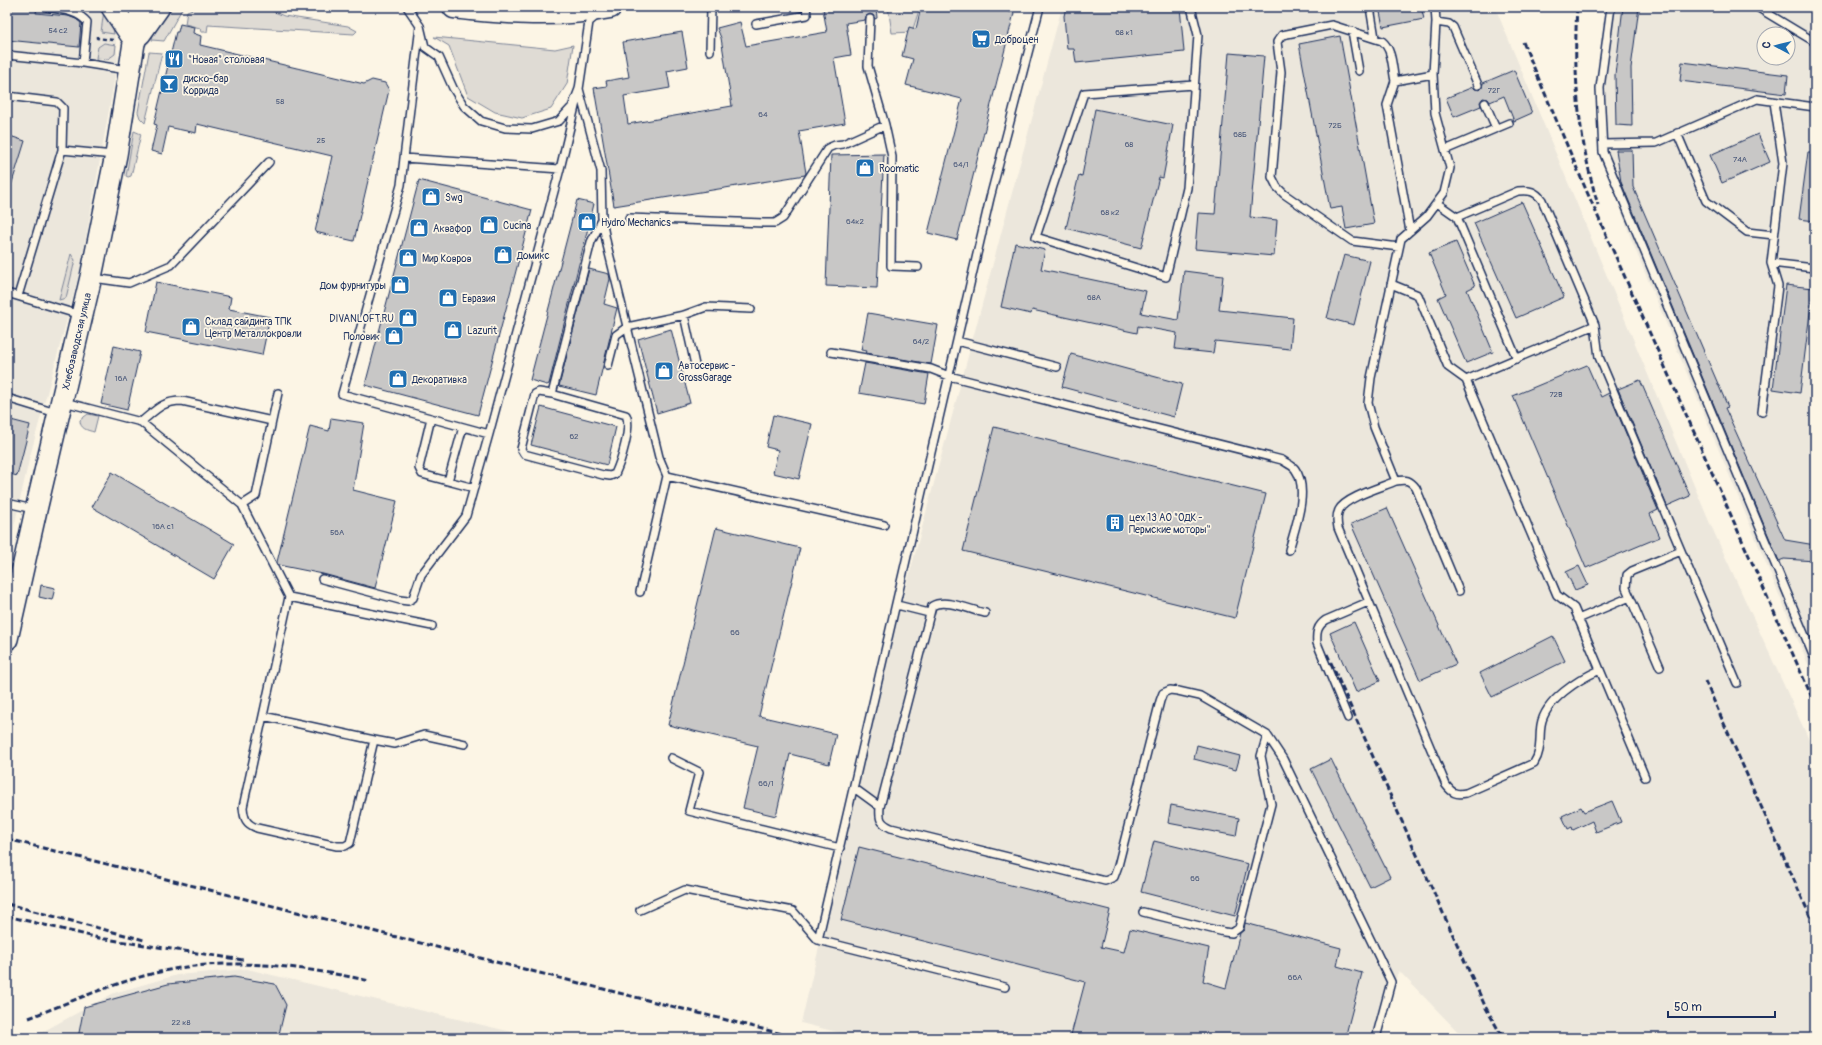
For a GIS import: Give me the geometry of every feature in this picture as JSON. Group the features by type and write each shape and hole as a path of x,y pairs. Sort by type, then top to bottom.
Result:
{"main road":[{"path":"112,7 135,41"},
{"path":"127,7 135,41"},
{"name":"Хлебозаводская улица","path":"7,639 91,277 116,155 142,7"},
{"path":"135,41 158,7"},
{"path":"454,7 497,12 543,14 607,7"}],"lane":[{"path":"47,7 73,12 82,16 87,22 83,63"},
{"path":"407,7 420,26 425,47 438,57 453,88 464,106 481,121 506,128 532,129 553,123 559,120 572,107 579,89"},
{"path":"322,579 408,601 413,598 421,574 466,516 560,169 579,89 589,22 607,7"},
{"path":"710,51 711,7"},
{"path":"756,24 807,15 806,7"},
{"path":"818,940 897,605 990,198 1040,7"},
{"path":"1192,7 1198,35 1186,188 1166,277 1036,237 1084,93 1194,85"},
{"path":"1370,7 1375,38"},
{"path":"1396,481 1374,427 1368,403 1371,378 1401,239 1427,216 1444,193 1450,168 1435,113 1432,74 1436,22 1435,7"},
{"path":"1611,7 1600,88 1603,152 1813,655"},
{"path":"1757,7 1815,42"},
{"path":"870,20 868,66 885,125 892,157 891,266 918,267"},
{"path":"1436,22 1453,27 1478,85"},
{"path":"1399,247 1352,241 1284,194 1277,187 1272,177 1281,72 1277,42 1282,35 1332,24 1375,38 1387,45 1390,52 1395,81 1387,105 1410,231"},
{"path":"420,26 401,184 342,394 489,434"},
{"path":"1352,30 1359,71"},
{"path":"7,55 83,63 130,70"},
{"path":"1395,81 1432,74"},
{"path":"579,89 601,171 602,220 659,457 666,476 640,592"},
{"path":"7,96 58,102 63,108 62,150 18,296"},
{"path":"1603,144 1656,143 1756,99 1815,107"},
{"path":"1762,412 1778,286 1771,263 1783,163 1774,102"},
{"path":"1485,104 1496,128"},
{"path":"1445,150 1508,123"},
{"path":"629,218 775,222 786,214 828,148 835,144 843,144 885,125"},
{"path":"1677,133 1706,201 1747,232 1774,235"},
{"path":"62,150 116,155"},
{"path":"404,158 560,169"},
{"path":"91,277 129,282 171,265 269,162"},
{"path":"1457,218 1518,192 1528,190 1536,193 1542,200 1595,326 1599,357 1737,683"},
{"path":"1437,202 1457,218 1517,359"},
{"path":"552,394 591,242 602,220"},
{"path":"1771,263 1814,268"},
{"path":"1391,284 1418,295 1448,366 1466,380 1557,595 1574,608 1645,777"},
{"path":"7,293 82,315"},
{"path":"608,366 616,335 627,327 684,315 706,307 751,310"},
{"path":"684,315 694,365"},
{"path":"1466,380 1595,326"},
{"path":"957,341 1057,367"},
{"path":"831,352 931,369 949,376 1282,460 1294,468 1301,482 1302,501 1289,550"},
{"path":"539,392 552,394 626,415 629,420 628,428 615,474 610,476 603,475 524,454 521,449 522,440 535,394 539,392"},
{"path":"242,505 256,496 278,393"},
{"path":"7,398 141,422 242,505 289,597 244,807 244,818 249,825 337,846 345,846 350,843 374,740"},
{"path":"141,422 159,406 169,401 182,401 272,421"},
{"path":"431,418 419,468 422,474 474,488"},
{"path":"448,482 463,427"},
{"path":"666,476 884,525"},
{"path":"1459,590 1416,488 1411,482 1404,479 1396,481 1345,503 1338,511 1336,519 1338,528 1446,785 1451,792 1458,794 1466,793 1534,763 1539,756 1544,714 1550,705 1581,678 1600,670"},
{"path":"7,503 36,510"},
{"path":"1660,667 1626,588 1627,576 1632,571 1681,551"},
{"path":"289,597 432,626"},
{"path":"1578,619 1630,597"},
{"path":"985,613 938,602 932,606 880,807 879,819 883,825 1105,881 1114,877 1118,866 1163,693 1170,690 1200,696 1267,735 1283,759 1391,982 1376,1038"},
{"path":"1348,718 1316,643 1316,633 1320,624 1326,620 1368,602"},
{"path":"897,605 929,613"},
{"path":"263,716 395,744 424,735 465,744"},
{"path":"1143,912 1224,932 1232,932 1239,928 1271,804 1261,756 1267,735"},
{"path":"671,758 699,772 689,811 840,848"},
{"path":"854,788 880,807"},
{"path":"640,910 685,890 792,911 818,940 1005,987"}],"path":[{"path":"97,32 97,38 114,40"}],"shaded area":[{"path":"7,7 106,7 114,25 118,60 80,271 29,460 7,558"},
{"path":"167,7 183,7 164,41 152,40 154,28"},
{"path":"199,7 263,7 284,16 348,26 357,31 354,34 208,25 207,32 201,32 200,28 185,24 187,11"},
{"path":"888,7 920,7 912,32 892,33"},
{"path":"1062,7 1495,7 1708,519 1815,753 1815,1038 1464,1038 1399,971 1372,1038 860,1038 801,1023 895,628"},
{"path":"1612,7 1815,7 1815,681 1631,239 1606,164 1603,116"},
{"path":"104,10 112,23 114,34 101,32"},
{"path":"434,37 555,49 573,45 567,84 551,109 522,118 495,112 468,96 449,46"},
{"path":"104,43 116,45 115,54 108,59 96,58 98,47"},
{"path":"149,52 162,53 145,123 140,118 138,112"},
{"path":"134,131 141,134 131,176 128,177 126,176"},
{"path":"71,254 75,260 66,298 59,300"},
{"path":"88,414 98,416 94,432 84,429 80,423 80,420"},
{"path":"247,969 537,1038 31,1038 114,993 177,975"}],"building":[{"path":"7,7 37,8 36,13 68,16 76,19 81,23 79,47 7,40"},
{"path":"837,7 876,7 877,18 875,19 873,15 870,14 866,16 865,20 846,23 851,55 834,58 845,123 799,131 806,173 805,175 614,206 594,88 607,86 606,81 629,77 623,42 682,32 688,67 667,71 670,88 624,96 628,124 732,106 721,38 717,28 740,22 746,46 827,32 823,9"},
{"path":"921,7 992,7 1014,13 957,240 928,233 962,99 906,85 913,59 902,56 909,27 916,29"},
{"path":"1066,7 1180,7 1184,52 1076,63 1074,49 1067,49 1064,16"},
{"path":"1379,7 1421,7 1424,19 1383,27"},
{"path":"1623,7 1639,7 1631,68 1632,126 1616,125 1615,75"},
{"path":"180,24 194,27 193,33 201,36 200,45 364,84 372,80 385,83 389,90 354,241 315,232 332,156 197,124 196,133 168,127 162,154 151,151 157,125 154,124 176,32 178,32"},
{"path":"1340,36 1374,224 1346,229 1342,207 1330,209 1299,44"},
{"path":"1229,53 1264,56 1250,217 1277,220 1274,256 1195,249 1198,213 1215,214"},
{"path":"1682,62 1788,75 1786,94 1680,81"},
{"path":"1514,70 1532,113 1514,121 1504,96 1490,102 1488,99 1483,98 1480,102 1481,106 1454,117 1446,98 1473,87 1480,90 1483,83"},
{"path":"1095,109 1173,125 1163,178 1159,177 1141,248 1066,228 1079,175 1082,176"},
{"path":"1758,134 1770,162 1722,183 1710,155"},
{"path":"7,135 25,141 10,189 7,189"},
{"path":"1616,150 1632,150 1633,187 1728,407 1725,408 1785,540 1815,545 1815,561 1784,559 1779,561 1621,182"},
{"path":"1808,152 1815,152 1815,221 1799,219"},
{"path":"884,154 877,288 826,286 831,155"},
{"name":"Евразия","path":"419,180 532,210 478,415 365,385"},
{"path":"577,200 594,204 549,384 547,385 530,380"},
{"path":"1522,202 1564,297 1516,318 1474,223"},
{"path":"1456,242 1475,286 1467,290 1493,352 1466,363 1438,298 1446,294 1429,253"},
{"path":"1015,243 1045,250 1041,269 1146,291 1141,313 1178,320 1184,271 1223,276 1219,310 1293,318 1290,349 1215,341 1213,353 1175,349 1177,333 1138,326 1137,333 1032,310 1031,314 1001,307"},
{"path":"1344,255 1370,261 1354,325 1327,318"},
{"path":"589,269 609,274 610,279 604,304 617,308 596,395 559,386"},
{"path":"156,282 231,297 229,309 270,317 262,355 146,332"},
{"path":"1786,285 1813,288 1800,393 1773,389"},
{"path":"868,313 938,325 931,364 866,353 867,351 861,350"},
{"name":"Автосервис - GrossGarage","path":"671,329 690,403 657,413 638,339"},
{"path":"114,346 140,352 127,410 101,404"},
{"path":"1071,354 1182,384 1174,417 1062,387"},
{"path":"865,363 929,374 924,404 859,393"},
{"path":"1587,365 1601,397 1609,393 1658,510 1650,514 1660,537 1586,568 1513,396"},
{"path":"1640,380 1690,496 1667,506 1618,389"},
{"path":"541,407 616,427 607,465 531,445"},
{"path":"773,415 812,424 799,479 773,473 778,450 766,447"},
{"path":"331,418 364,423 353,490 397,501 375,588 323,574 278,565 277,562 310,426 329,431"},
{"path":"7,419 30,425 17,476 7,473"},
{"name":"цех 13 АО \"ОДК - Пермские моторы\"","path":"994,427 1266,494 1235,618 963,551"},
{"path":"112,472 234,544 214,579 92,507"},
{"path":"1387,508 1456,664 1420,680 1351,524"},
{"path":"716,528 800,548 759,716 836,734 829,764 790,754 776,816 743,808 758,746 668,725"},
{"path":"1579,566 1588,585 1575,590 1566,572"},
{"path":"41,585 55,588 52,600 39,597"},
{"path":"1354,622 1380,681 1356,692 1330,633"},
{"path":"1553,636 1565,661 1492,697 1480,673"},
{"path":"1197,745 1240,756 1236,770 1194,759"},
{"path":"1331,759 1390,877 1370,887 1311,769"},
{"path":"1612,801 1621,822 1596,832 1592,821 1573,830 1572,827 1568,829 1562,816 1581,807 1584,812"},
{"path":"1171,805 1239,818 1236,836 1168,823"},
{"path":"1154,841 1248,864 1235,916 1141,892"},
{"path":"859,847 1110,910 1101,947 1124,952 1130,929 1209,948 1203,981 1226,988 1240,933 1244,930 1245,923 1341,948 1337,966 1362,973 1345,1038 1078,1038 1071,1035 1085,982 841,920"},
{"path":"234,977 275,984 286,1005 278,1038 78,1038 84,1007 168,984"}],"railway":[{"path":"1577,7 1576,58 1578,107 1591,180 1598,205"},
{"path":"1523,42 1587,192 1815,704"},
{"path":"1327,654 1486,1008 1503,1038"},
{"path":"1705,681 1815,927"},
{"path":"7,839 798,1038"},
{"path":"7,904 144,940"},
{"path":"7,916 99,938 243,960"},
{"path":"29,1018 126,981 186,967 255,964 325,972 370,981"}],"place":[{"name":"Доброцен","path":"981,39"},
{"name":"\"Новая\" столовая","path":"174,59"},
{"name":"диско-бар Коррида","path":"169,84"},
{"name":"Roomatic","path":"865,168"},
{"name":"Swg","path":"431,197"},
{"name":"Hydro Mechanics","path":"587,222"},
{"name":"Cucina","path":"489,225"},
{"name":"Аквафор","path":"419,228"},
{"name":"Домикс","path":"503,255"},
{"name":"Мир Ковров","path":"408,258"},
{"name":"Дом фурнитуры","path":"400,285"},
{"name":"Евразия","path":"448,298"},
{"name":"DIVANLOFT.RU","path":"408,318"},
{"name":"Склад сайдинга ТПК Центр Металлокровли","path":"191,327"},
{"name":"Lazurit","path":"453,330"},
{"name":"Половик","path":"394,336"},
{"name":"Автосервис - GrossGarage","path":"664,371"},
{"name":"Декоративка","path":"398,379"},
{"name":"цех 13 АО \"ОДК - Пермские моторы\"","path":"1115,523"}]}
